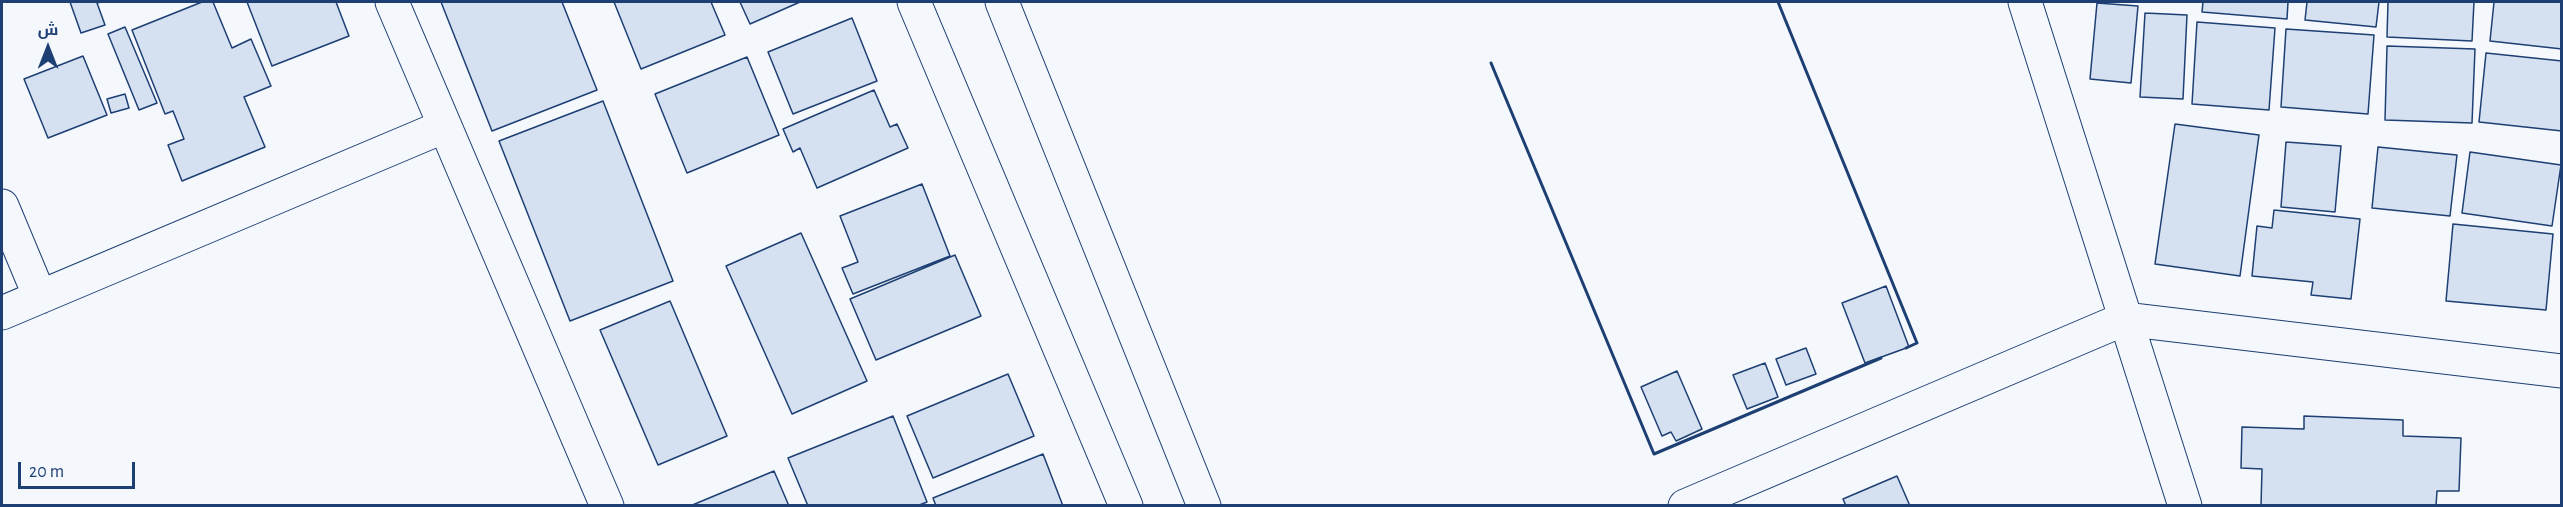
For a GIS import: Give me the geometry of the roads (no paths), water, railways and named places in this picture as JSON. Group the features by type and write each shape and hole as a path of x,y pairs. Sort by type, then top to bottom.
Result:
{"street":[{"path":"392,2 607,506"},
{"path":"914,2 1126,506"},
{"path":"1002,2 1204,506"},
{"path":"2025,2 2124,320 2185,506"},
{"path":"2,313 445,126"},
{"path":"2,206 40,297"},
{"path":"1686,505 2124,320 2562,371"}]}
